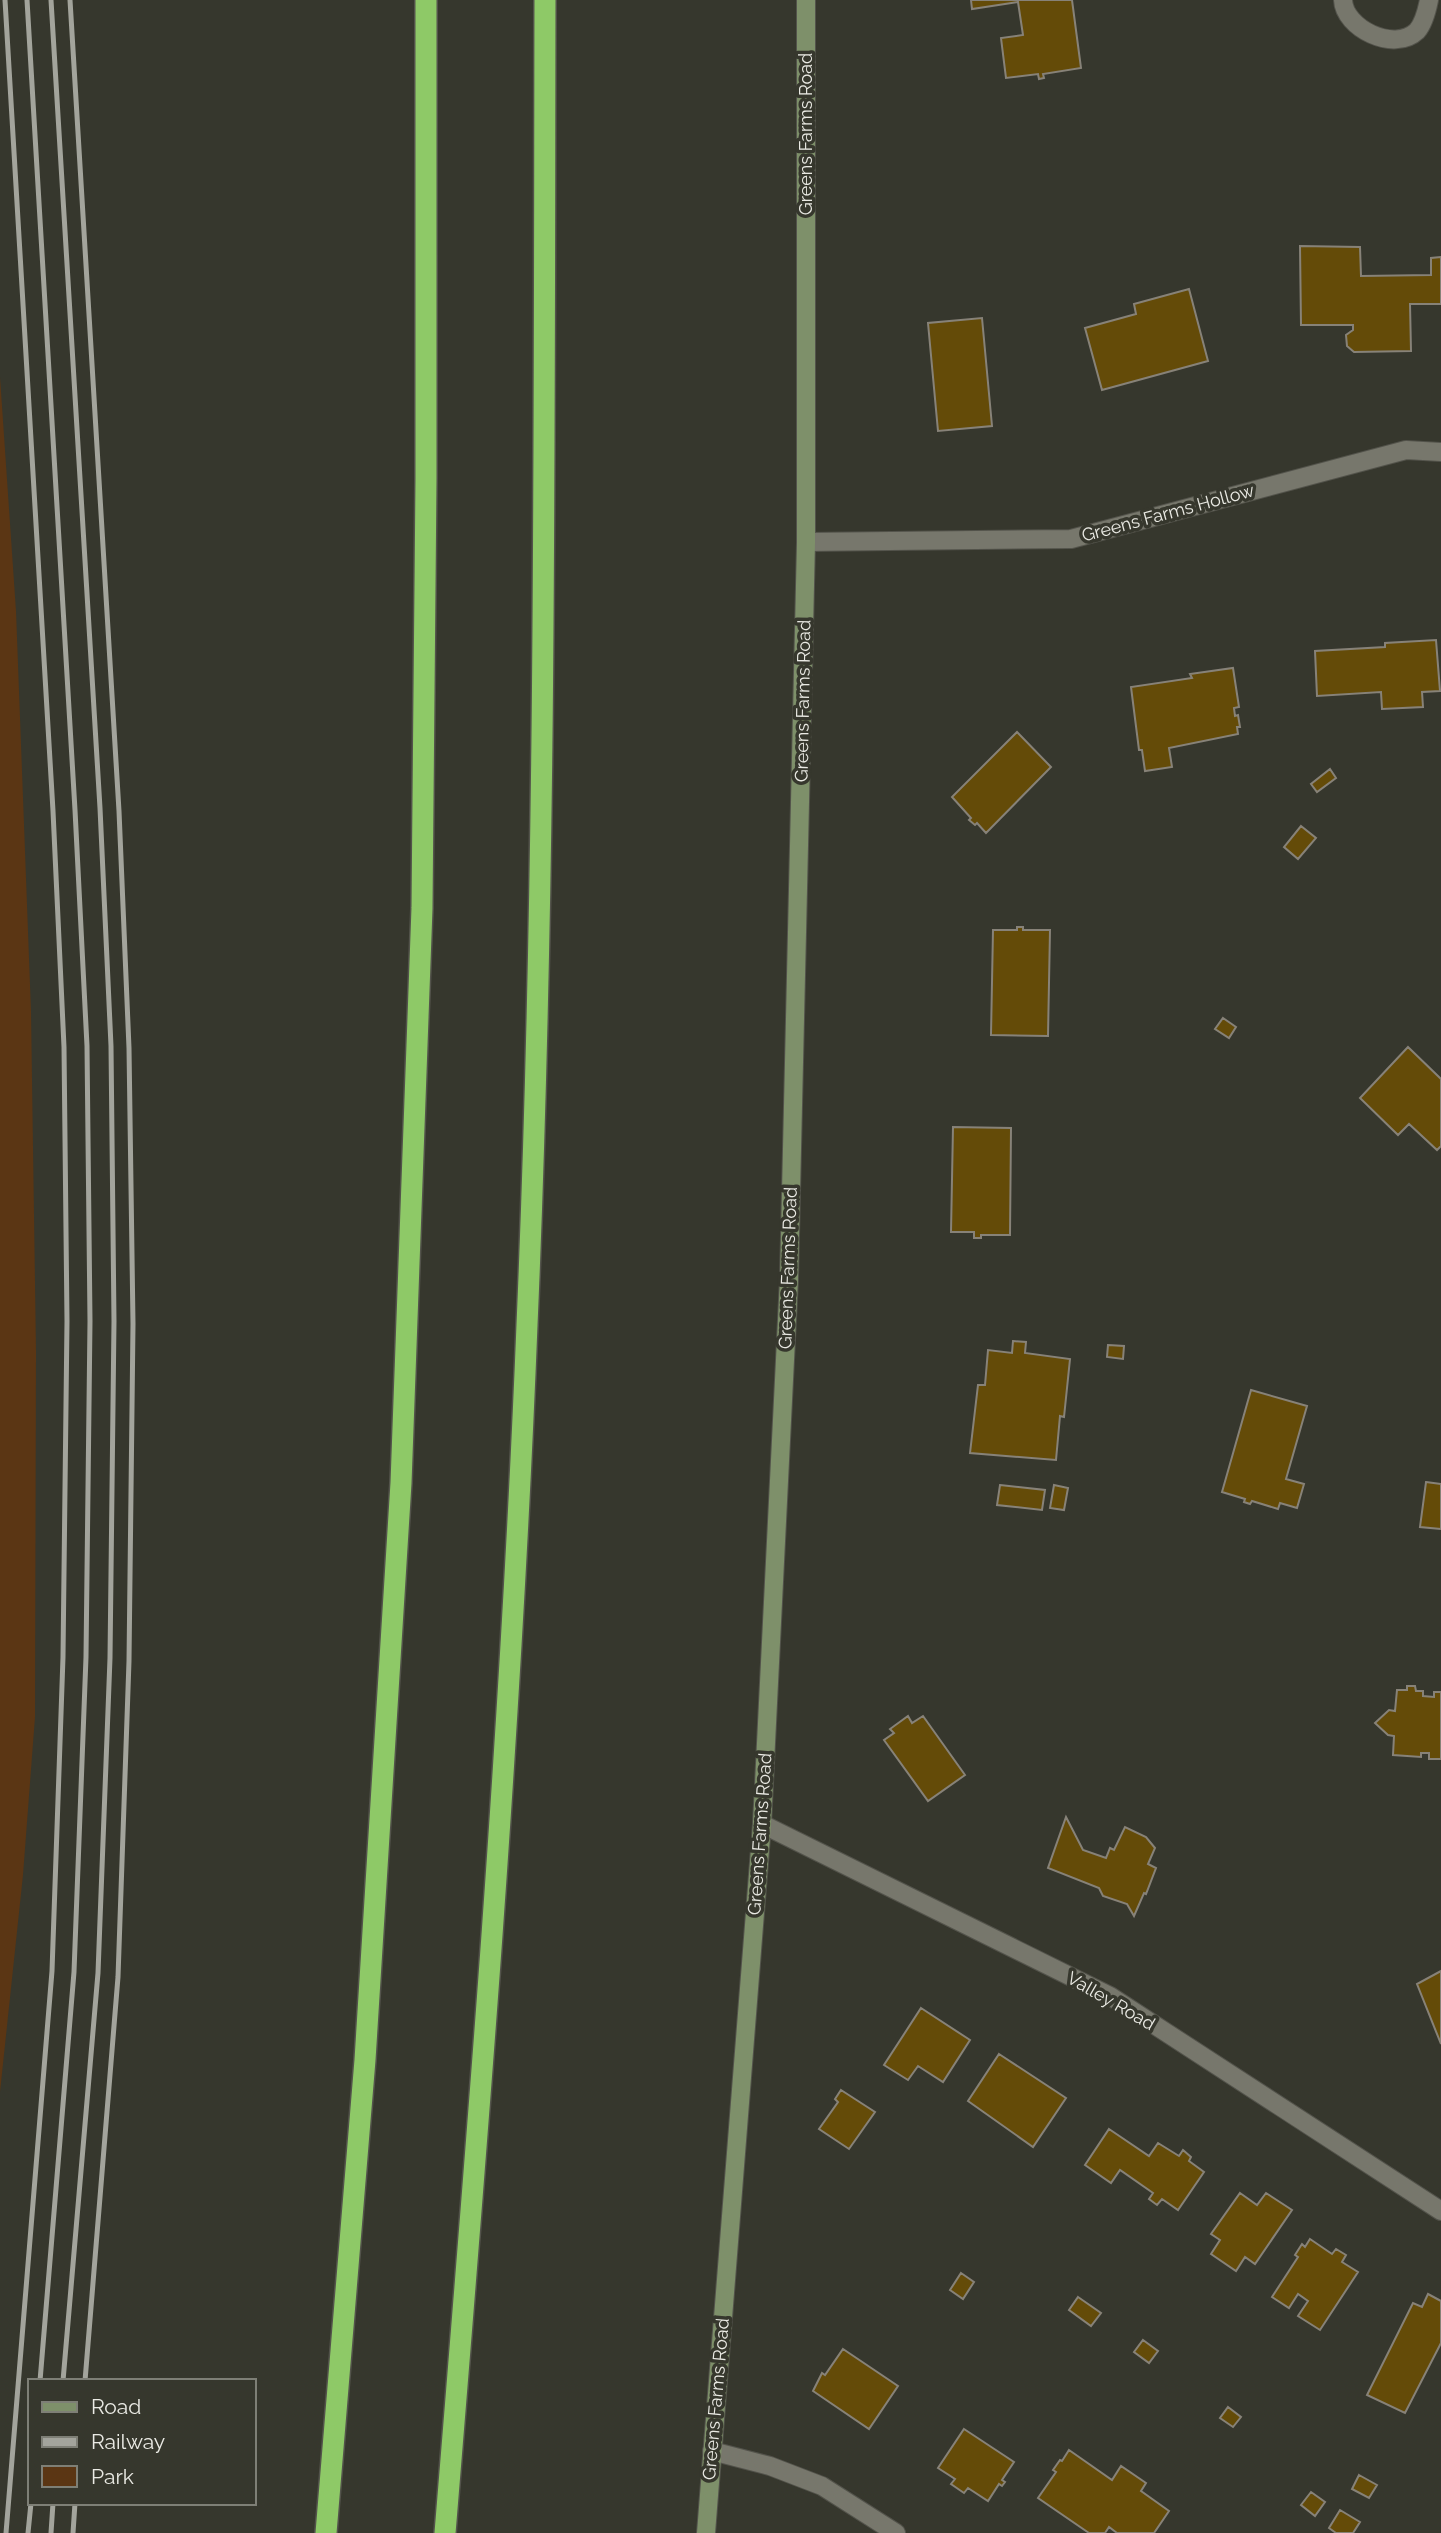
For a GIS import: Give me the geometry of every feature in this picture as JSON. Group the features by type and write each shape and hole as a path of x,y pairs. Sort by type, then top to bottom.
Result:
{"highway":[{"path":"326,2533 375,1917 403,1444 422,856 426,491 426,0"},
{"path":"445,2533 483,2073 504,1770 528,1312 541,821 545,0"}],"main road":[{"name":"Greens Farms Road","path":"706,2533 762,1824 789,1279 806,542 806,0"}],"street":[{"path":"1343,0 1343,5 1355,22 1370,34 1388,41 1405,38 1417,31 1426,15 1429,0"},
{"name":"Greens Farms Hollow","path":"806,542 1071,539 1406,450 1441,452"},
{"name":"Valley Road","path":"762,1824 1110,1996 1441,2211"},
{"path":"712,2451 770,2466 822,2486 896,2533"}],"green space":[{"path":"0,377 16,611 31,1011 36,1351 35,1717 23,1875 0,2092"}],"building":[{"path":"971,0 1072,0 1081,68 1043,74 1044,78 1039,79 1038,74 1006,78 1001,38 1023,35 1018,2 972,9"},
{"path":"1300,246 1360,247 1361,276 1431,275 1431,258 1441,257 1441,304 1410,304 1411,351 1354,352 1347,346 1346,335 1353,330 1353,325 1301,325"},
{"path":"1189,289 1208,361 1102,390 1085,328 1136,314 1134,304"},
{"path":"982,318 992,426 938,431 928,323"},
{"path":"1436,640 1440,691 1422,692 1423,707 1382,709 1381,692 1317,696 1315,651 1385,647 1385,643"},
{"path":"1233,668 1239,707 1234,708 1240,727 1237,727 1238,734 1169,748 1172,767 1145,771 1142,750 1139,750 1131,687 1192,678 1190,674"},
{"path":"1017,732 1051,767 986,833 977,823 975,825 969,820 971,818 952,797"},
{"path":"1330,769 1336,778 1317,792 1311,784"},
{"path":"1301,826 1316,838 1298,859 1284,847"},
{"path":"1017,927 1023,927 1023,930 1050,930 1048,1036 991,1035 993,930 1017,930"},
{"path":"1223,1018 1236,1027 1229,1038 1215,1029"},
{"path":"1408,1047 1441,1079 1441,1146 1437,1150 1409,1124 1398,1135 1360,1098"},
{"path":"953,1127 1011,1128 1010,1235 981,1235 981,1238 974,1238 974,1232 951,1232"},
{"path":"1013,1341 1026,1342 1025,1353 1070,1359 1056,1460 970,1453 978,1385 985,1385 988,1350 1012,1353"},
{"path":"1108,1345 1124,1346 1123,1359 1107,1357"},
{"path":"1251,1390 1307,1406 1286,1479 1304,1484 1297,1508 1280,1503 1278,1509 1252,1501 1250,1504 1244,1502 1245,1499 1222,1492"},
{"path":"1426,1482 1441,1484 1441,1529 1420,1527"},
{"path":"1000,1485 1045,1490 1042,1510 997,1505"},
{"path":"1054,1485 1068,1488 1064,1510 1050,1508"},
{"path":"1407,1686 1415,1686 1416,1691 1423,1691 1423,1696 1434,1697 1434,1692 1441,1692 1441,1759 1429,1759 1429,1753 1421,1753 1421,1757 1393,1755 1394,1736 1388,1735 1375,1723 1389,1710 1395,1711 1397,1690 1407,1690"},
{"path":"908,1716 912,1723 923,1716 965,1775 928,1801 884,1740 894,1733 890,1729"},
{"path":"1066,1817 1083,1850 1106,1858 1110,1848 1114,1850 1125,1827 1146,1837 1155,1848 1148,1864 1156,1868 1134,1916 1127,1904 1103,1896 1099,1888 1048,1868"},
{"path":"1441,1971 1441,2044 1417,1984"},
{"path":"921,2008 970,2040 943,2082 918,2066 908,2080 884,2065"},
{"path":"999,2054 1066,2098 1033,2147 968,2101"},
{"path":"841,2090 875,2112 849,2149 819,2129 838,2102 835,2099"},
{"path":"1109,2129 1149,2156 1158,2143 1179,2156 1183,2150 1191,2157 1189,2161 1204,2172 1178,2210 1162,2199 1157,2205 1149,2199 1153,2193 1120,2170 1111,2183 1085,2165"},
{"path":"1240,2193 1257,2205 1266,2193 1292,2210 1255,2264 1245,2257 1236,2271 1211,2254 1220,2240 1211,2234"},
{"path":"1310,2239 1332,2254 1336,2249 1346,2255 1342,2262 1358,2272 1320,2330 1298,2316 1308,2301 1298,2294 1289,2308 1272,2297 1298,2257 1295,2255 1302,2244 1305,2247"},
{"path":"961,2273 974,2282 963,2299 950,2290"},
{"path":"1428,2294 1441,2301 1441,2343 1405,2413 1367,2395 1413,2303 1422,2307"},
{"path":"1078,2297 1101,2313 1091,2326 1069,2310"},
{"path":"1143,2340 1158,2351 1149,2363 1134,2352"},
{"path":"843,2349 898,2386 869,2429 813,2391 822,2373 825,2375"},
{"path":"1228,2407 1241,2417 1233,2427 1220,2418"},
{"path":"964,2429 1014,2462 1002,2480 1005,2482 1002,2486 999,2484 988,2501 968,2488 964,2493 951,2484 955,2479 938,2468"},
{"path":"1069,2450 1112,2480 1121,2466 1146,2483 1141,2491 1169,2511 1154,2533 1117,2533 1109,2527 1105,2533 1089,2533 1038,2498 1056,2472 1053,2470"},
{"path":"1359,2475 1377,2485 1369,2498 1352,2489"},
{"path":"1311,2492 1325,2502 1315,2516 1301,2505"},
{"path":"1340,2510 1360,2522 1353,2533 1336,2533 1329,2528"}],"railway":[{"path":"5,0 53,811 64,1047 67,1321 63,1657 52,1971 6,2533"},
{"path":"27,0 87,1046 90,1321 86,1657 74,1972 40,2379"},
{"path":"51,0 100,808 111,1046 114,1321 110,1658 98,1973 63,2379"},
{"path":"70,0 119,811 129,1048 133,1324 129,1661 118,1977 85,2379"},
{"path":"28,2533 31,2505"},
{"path":"51,2533 53,2505"},
{"path":"73,2533 75,2505"}]}
